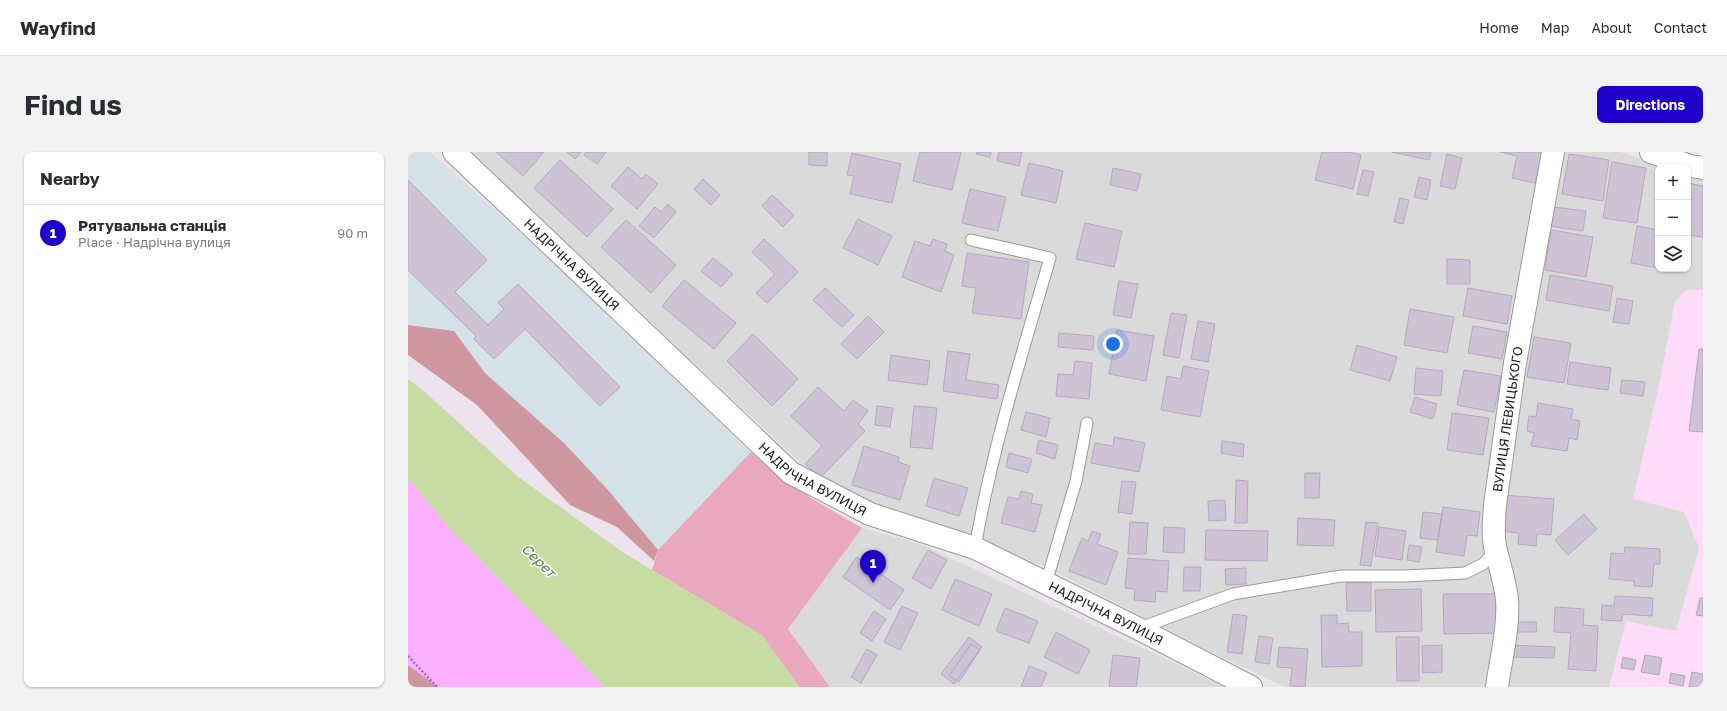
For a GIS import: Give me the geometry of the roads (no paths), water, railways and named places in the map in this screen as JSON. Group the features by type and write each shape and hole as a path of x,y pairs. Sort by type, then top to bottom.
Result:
{"street":[{"name":"НАДРІЧНА ВУЛИЦЯ","path":"454,152 791,473 870,514 975,548 1139,629 1251,687"},
{"name":"ВУЛИЦЯ ЛЕВИЦЬКОГО","path":"1497,687 1507,619 1507,600 1505,582 1496,551 1493,524 1516,363 1553,152"},
{"path":"1651,152 1690,166 1703,168"}],"lane":[{"path":"971,240 1050,258 1002,420 984,496 975,548"},
{"path":"1046,583 1076,481 1087,423"},
{"path":"1139,629 1233,594 1333,577 1466,573 1483,564 1496,551"}],"water":[{"name":"Серет","path":"408,379 424,391 517,476 624,553 763,636 799,687 605,687 452,531 408,478"}],"place":[{"name":"Рятувальна станція","path":"873,583"}]}
